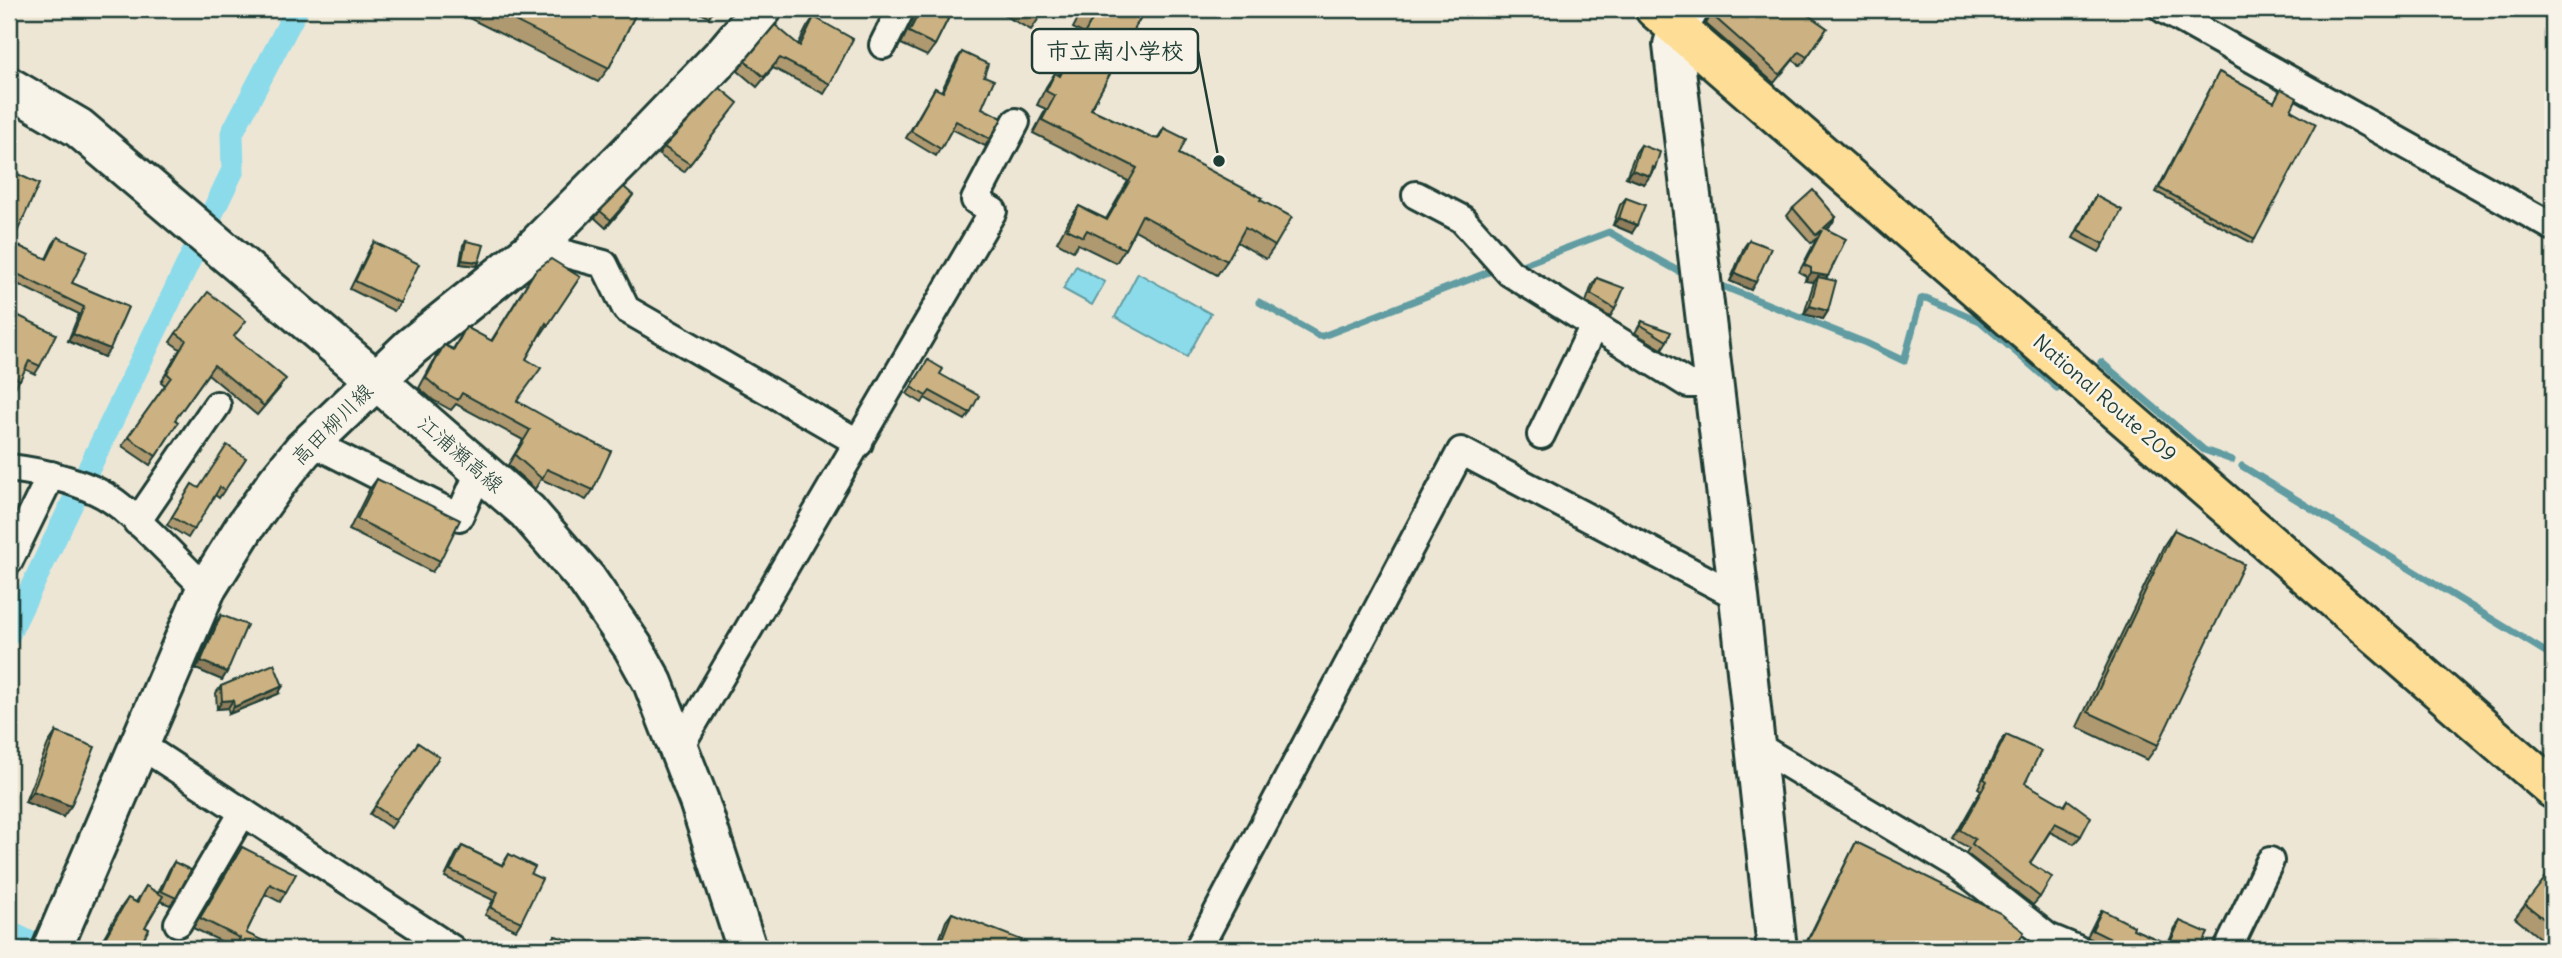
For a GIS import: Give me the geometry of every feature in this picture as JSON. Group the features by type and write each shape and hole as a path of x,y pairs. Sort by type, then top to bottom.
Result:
{"highway":[{"name":"National Route 209","path":"1674,15 2553,789"}],"main road":[{"name":"高田柳川線","path":"59,935 154,753 206,589 277,482 311,442 411,347 532,250 724,54 762,9"},
{"path":"1674,15 1673,45 1739,597 1777,949"},
{"name":"江浦瀬高線","path":"9,87 79,128 376,380 527,511 587,580 611,613 653,683 679,747 747,949"}],"street":[{"path":"883,45 901,9"},
{"path":"2163,9 2553,227"},
{"path":"679,747 993,211 975,200 1016,122"},
{"path":"1416,195 1462,219 1510,274 1688,384 1713,384"},
{"path":"532,250 562,253 604,264 626,309 859,443"},
{"path":"1541,435 1594,325"},
{"path":"128,514 217,405"},
{"path":"311,442 459,517 480,470"},
{"path":"1199,949 1461,451 1739,597"},
{"path":"9,468 44,473 75,482 128,514 206,589"},
{"path":"9,561 44,473"},
{"path":"1754,744 1958,866 2048,937 2077,949"},
{"path":"154,753 452,949"},
{"path":"178,923 243,812"},
{"path":"2228,949 2270,862"}],"water":[{"path":"1076,266 1105,282 1092,305 1063,289"},
{"path":"1138,273 1211,314 1187,357 1115,317"}],"building":[{"path":"491,9 638,9 609,68"},
{"path":"921,9 953,9 935,45 909,32"},
{"path":"1026,9 1045,9 1041,17"},
{"path":"1085,9 1145,9 1091,109 1153,138 1159,139 1164,128 1186,139 1179,154 1292,217 1275,246 1245,228 1227,261 1142,215 1125,249 1087,230 1083,237 1067,229 1079,206 1107,220 1137,168 1042,120 1055,96 1046,91 1055,73 1060,76 1092,20 1082,14"},
{"path":"1715,9 1799,9 1827,28 1807,57 1799,52 1780,75 1712,15"},
{"path":"814,17 853,39 830,84 780,58 764,77 745,61 775,25 800,46"},
{"path":"962,52 988,64 984,76 994,80 982,108 1002,118 990,139 956,121 941,149 911,131 935,88 943,92"},
{"path":"2219,72 2274,102 2281,89 2297,98 2291,110 2316,124 2255,239 2159,188"},
{"path":"720,88 738,103 690,164 664,147"},
{"path":"1641,145 1660,152 1650,176 1632,170"},
{"path":"9,170 39,184 12,243 47,259 58,237 88,251 72,283 128,307 110,349 73,334 84,307 9,270"},
{"path":"624,187 633,195 611,220 600,211"},
{"path":"1813,190 1836,217 1824,228 1846,239 1828,276 1811,273 1811,268 1804,265 1822,230 1816,235 1793,208"},
{"path":"2096,196 2122,210 2104,244 2078,230"},
{"path":"1626,198 1645,205 1637,225 1619,218"},
{"path":"1749,240 1771,248 1756,282 1735,273"},
{"path":"466,241 484,245 479,262 462,260"},
{"path":"374,242 419,264 400,303 355,281"},
{"path":"551,259 580,277 548,325 546,323 526,359 541,368 517,401 611,451 593,490 547,469 542,479 515,455 530,430 462,393 458,400 426,378 444,345 454,350 466,327 492,341 535,271"},
{"path":"1818,277 1836,281 1828,311 1810,306"},
{"path":"1597,278 1624,288 1615,309 1591,294"},
{"path":"208,292 246,321 234,336 286,379 264,406 214,365 175,420 178,422 156,456 128,437 171,377 167,373 186,340 176,333"},
{"path":"19,316 56,334 40,366 29,361 20,380 9,375 9,337"},
{"path":"1642,321 1671,332 1667,341 1641,325"},
{"path":"928,360 943,369 940,374 979,396 970,413 930,391 926,396 911,387"},
{"path":"227,445 246,458 225,490 220,487 194,530 172,517 192,484 199,488"},
{"path":"377,479 460,520 440,561 357,519"},
{"path":"2174,530 2244,564 2158,745 2088,712"},
{"path":"221,615 247,625 227,672 201,661"},
{"path":"274,664 283,686 234,707 233,700 222,701 221,686"},
{"path":"56,732 95,747 71,806 33,791"},
{"path":"2006,735 2041,751 2025,783 2065,806 2068,800 2091,817 2081,836 2055,823 2030,863 2052,877 2040,897 1972,844 1975,839 1960,830 1987,781 1984,779"},
{"path":"418,743 439,757 396,820 375,806"},
{"path":"1856,842 2000,913 2024,932 2015,949 1804,949"},
{"path":"462,846 503,866 509,854 535,867 531,874 542,879 521,922 491,908 498,892 450,870"},
{"path":"242,847 296,874 286,892 270,884 246,933 268,943 265,949 237,949 235,948 240,938 200,918"},
{"path":"174,862 191,870 176,898 161,891"},
{"path":"2553,868 2553,926 2525,904"},
{"path":"146,886 163,896 145,927 149,929 138,949 109,949 101,945 128,898 137,903"},
{"path":"2102,910 2134,926 2133,929 2169,945 2180,921 2208,933 2200,949 2131,949 2092,930"},
{"path":"952,913 1024,941 1021,949 938,949"},
{"path":"555,936 598,948 598,949 551,949"},
{"path":"426,941 438,949 421,949"},
{"path":"635,941 653,949 631,949"}],"waterway":[{"path":"9,634 233,170 232,133 297,9"},
{"path":"1519,266 1609,232 1678,271"},
{"path":"1259,302 1323,336 1494,270"},
{"path":"1717,284 1866,343 1904,361 1921,299 1926,298 1980,321 2057,388"},
{"path":"2101,362 2204,450 2232,460"},
{"path":"2242,466 2549,654"},
{"path":"9,932 43,949"}],"place":[{"name":"市立南小学校","path":"1219,161"}]}
